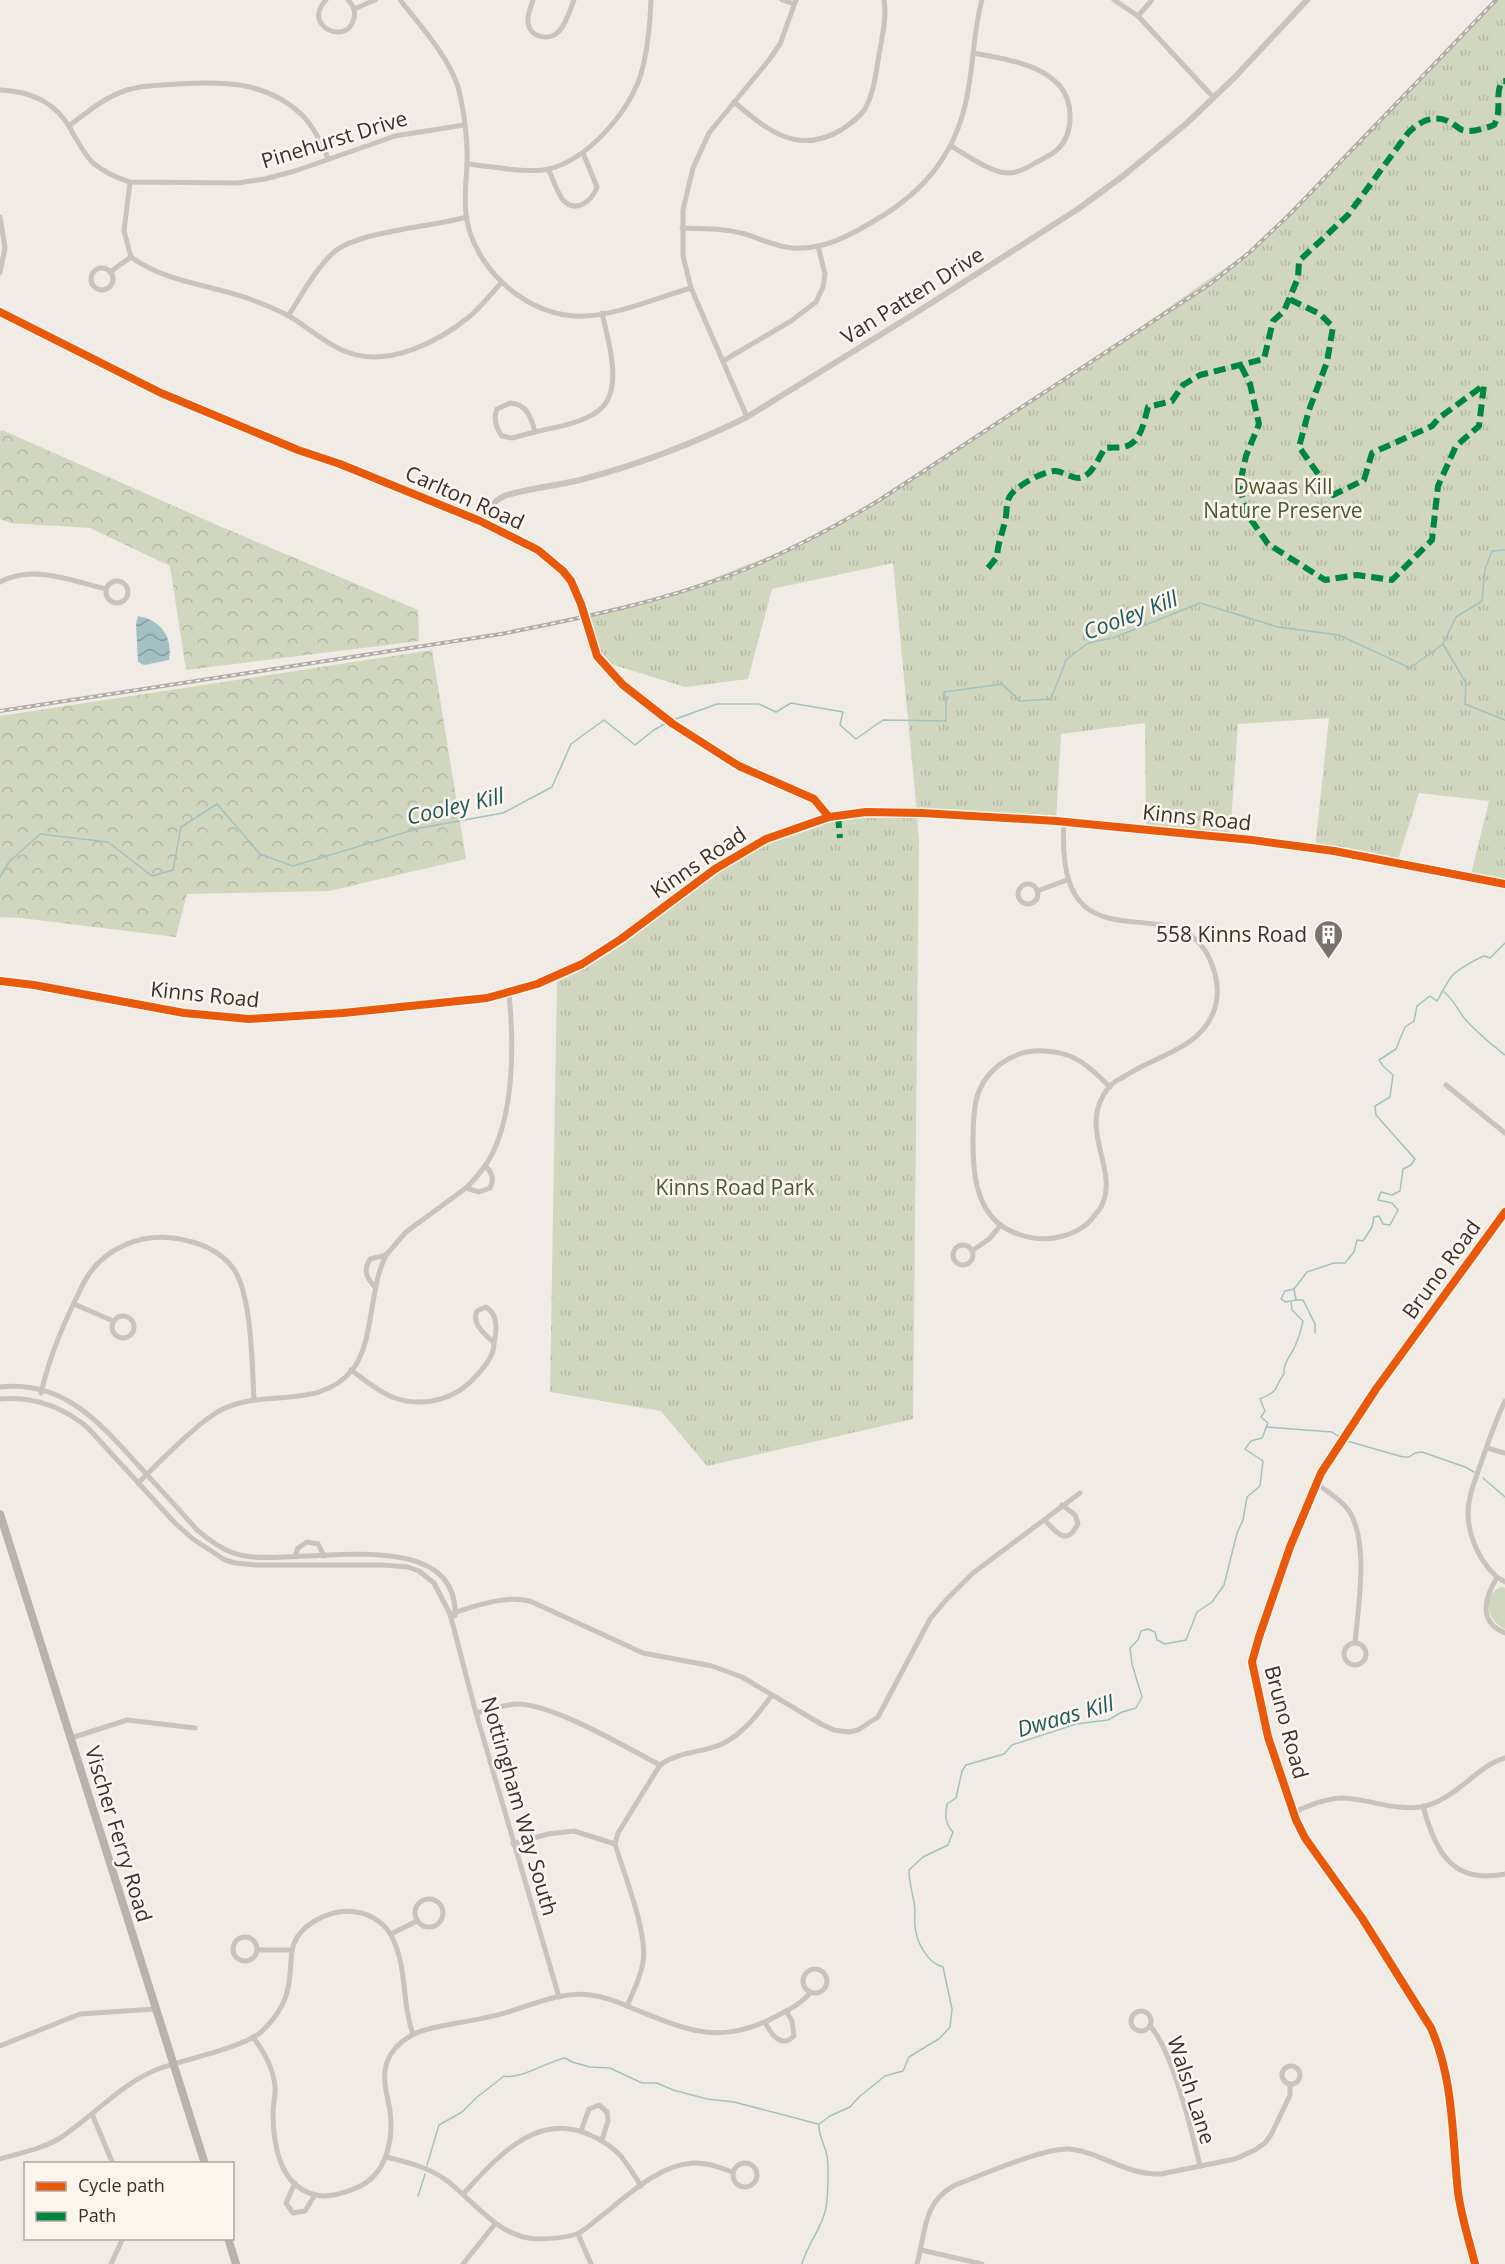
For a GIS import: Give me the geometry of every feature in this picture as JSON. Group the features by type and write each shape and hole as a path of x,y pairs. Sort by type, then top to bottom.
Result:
{"main road":[{"name":"Vischer Ferry Road","path":"0,1514 204,2162"},
{"path":"229,2240 236,2264"}],"street":[{"path":"326,0 320,8 319,18 324,27 330,31 341,31 350,26 355,16 354,9 348,0"},
{"path":"354,9 375,0"},
{"path":"400,0 426,32 457,86 464,125 467,164 464,186 467,217 482,259 501,283 531,302 561,313 583,316 629,308 691,288"},
{"path":"533,0 527,20 530,30 536,36 541,37 554,36 560,30 574,0"},
{"path":"467,164 527,170 548,169 583,153 604,133 627,104 637,85 647,47 651,0"},
{"path":"747,417 691,288 683,256 682,228 686,191 709,133 752,83 780,44 795,2 782,0"},
{"path":"734,102 774,133 800,141 829,136 853,122 864,110 870,96 885,19 884,0"},
{"path":"682,228 744,234 792,248 818,246 853,234 893,210 918,189 941,162 951,146 961,122 969,88 982,0"},
{"path":"1114,0 1138,16 1213,97"},
{"path":"1138,16 1152,0"},
{"name":"Van Patten Drive","path":"480,521 496,501 504,496 580,480 640,461 720,430 747,417 914,314 1078,209 1160,146 1213,97 1307,0"},
{"path":"951,146 982,164 1009,173 1027,168 1058,149 1069,130 1069,106 1064,93 1053,80 1016,61 974,53"},
{"path":"69,126 112,96 137,87 204,82 244,84 281,99 302,115 318,137 328,158"},
{"name":"Pinehurst Drive","path":"0,90 34,95 52,106 69,126 85,154 94,164 117,178 130,182 237,183 280,175 395,136 464,125"},
{"path":"548,169 563,200 575,206 583,204 591,200 597,187 583,153"},
{"path":"130,182 124,231 131,257 157,273 245,297 288,315 327,342 348,353 366,357 393,355 430,340 471,316 501,283"},
{"path":"0,217 5,248 0,273"},
{"path":"288,315 322,265 343,246 358,239 443,224 467,217"},
{"path":"723,361 790,321 816,302 823,287 825,274 818,246"},
{"path":"110,272 131,257"},
{"path":"101,268 110,272 113,281 110,287 104,290 94,287 91,278 94,272 101,268"},
{"name":"Carlton Road","path":"0,312 161,393 297,450 340,464 480,521 538,550 563,571 578,593 597,656 623,685 673,724 739,766 814,799 829,818"},
{"path":"535,432 528,412 518,403 510,403 496,409 494,416 502,436 512,438 535,432 588,417 599,411 606,402 613,376 613,366 602,313"},
{"path":"0,582 10,576 29,573 53,576 106,589"},
{"path":"119,581 127,588 128,594 121,602 114,603 106,596 106,589 110,583 119,581"},
{"name":"Kinns Road","path":"0,981 34,985 184,1013 249,1019 354,1011 509,994 562,973 601,952 740,852 775,835 829,818 866,812 1064,822 1315,848 1505,884"},
{"path":"1064,822 1062,845 1067,880 1076,898 1098,915 1111,920 1163,924 1195,939 1209,956 1215,974 1218,997 1209,1024 1198,1036 1182,1047 1134,1070 1110,1087 1099,1105 1095,1120 1096,1138 1103,1160 1106,1189 1101,1207 1087,1224 1065,1236 1044,1239 1021,1235 1001,1225 985,1206 976,1187 973,1126 976,1098 997,1066 1017,1053 1058,1052 1077,1059 1110,1087"},
{"path":"1037,891 1067,880"},
{"path":"138,1483 217,1413 254,1398 285,1398 322,1392 336,1384 351,1370 360,1354 375,1287 386,1255 406,1232 466,1188 486,1166 504,1117 510,1080 513,1041 509,994"},
{"path":"1446,1085 1505,1133"},
{"path":"466,1188 479,1192 490,1188 493,1184 492,1174 486,1166"},
{"name":"Bruno Road","path":"1475,2264 1459,2193 1448,2080 1438,2044 1431,2028 1362,1918 1305,1838 1268,1737 1252,1662 1290,1548 1316,1483 1334,1451 1376,1389 1505,1212"},
{"path":"972,1251 989,1239 1001,1225"},
{"path":"40,1400 56,1340 88,1275 104,1257 125,1245 151,1237 190,1240 212,1250 233,1268 247,1311 254,1398"},
{"path":"375,1287 366,1274 366,1266 370,1259 386,1255"},
{"path":"74,1304 113,1321"},
{"path":"351,1370 394,1398 425,1402 449,1396 470,1383 491,1357 494,1343 496,1329 493,1313 490,1308 480,1308 474,1315 477,1324 494,1343"},
{"path":"119,1316 129,1317 134,1324 133,1331 126,1338 119,1337 112,1330 113,1321 119,1316"},
{"name":"Nottingham Way South","path":"0,1387 42,1391 79,1407 99,1422 197,1530 213,1543 231,1553 248,1557 396,1556 419,1562 437,1572 451,1593 453,1623 476,1713 559,1996"},
{"name":"Nottingham Way South","path":"0,1399 40,1400 75,1417 193,1539 225,1560 256,1565 408,1567 419,1571 434,1583 453,1613"},
{"path":"1505,1401 1470,1497 1468,1512 1474,1542 1486,1564 1497,1577 1505,1582"},
{"path":"1487,1448 1505,1453"},
{"path":"1316,1483 1346,1506 1356,1529 1361,1551 1355,1643"},
{"path":"453,1613 510,1599 530,1601 643,1653 723,1669 742,1677 834,1730 849,1732 858,1730 879,1717 930,1619 973,1573 1080,1493"},
{"path":"1045,1520 1059,1535 1070,1535 1078,1523 1075,1515 1062,1505"},
{"name":"Nottingham Way South","path":"296,1556 298,1548 307,1542 318,1544 324,1556"},
{"path":"1497,1577 1488,1592 1486,1606 1491,1624 1505,1633"},
{"path":"1355,1643 1361,1645 1366,1654 1361,1663 1355,1665 1346,1661 1344,1654 1348,1645 1355,1643"},
{"path":"627,2006 641,1971 644,1948 615,1844 623,1822 660,1765 670,1758 711,1748 733,1737 744,1729 772,1695"},
{"path":"476,1713 511,1705 535,1707 558,1714 660,1765"},
{"path":"71,1738 128,1720 195,1728"},
{"path":"1294,1812 1324,1801 1341,1798 1406,1807 1423,1806 1444,1798 1489,1766 1505,1758"},
{"path":"1423,1806 1432,1836 1443,1853 1463,1873 1490,1877 1505,1874"},
{"path":"513,1844 548,1834 574,1831 615,1844"},
{"path":"432,1900 440,1905 443,1915 438,1924 429,1928 417,1921 415,1912 419,1903 432,1900"},
{"path":"0,2159 49,2144 134,2081 147,2074 253,2037 268,2025 284,2003 288,1990 292,1950 303,1931 314,1922 343,1912 356,1912 369,1916 383,1925 391,1934 401,1958 405,2009 413,2034"},
{"path":"391,1934 417,1921"},
{"path":"242,1937 253,1940 257,1950 253,1959 244,1962 235,1957 232,1951 234,1944 242,1937"},
{"path":"257,1950 292,1950"},
{"path":"253,2037 272,2071 275,2086 273,2113 275,2132 279,2158 284,2171 295,2183 315,2195 344,2193 362,2186 375,2177 386,2157 391,2126 384,2073 392,2052 421,2030 495,2016 559,1996 592,1995 689,2030 731,2033 765,2022 798,2004 810,1993 820,1993 827,1985 826,1976 819,1969 810,1970 804,1977 804,1986 810,1993"},
{"path":"0,2046 80,2014 154,2009"},
{"path":"765,2022 781,2042 788,2041 794,2036 795,2029 786,2011"},
{"name":"Walsh Lane","path":"1150,2026 1156,2032 1170,2064 1200,2166"},
{"path":"917,2264 931,2206 945,2190 955,2185 1037,2155 1067,2149 1135,2172 1149,2174 1161,2174 1243,2156 1266,2142 1290,2095 1290,2085"},
{"path":"581,2131 589,2109 599,2105 607,2112 608,2121 602,2140"},
{"path":"92,2114 113,2162"},
{"path":"463,2194 497,2158 514,2144 530,2135 560,2127 581,2131 602,2140 623,2159 641,2186"},
{"path":"386,2157 433,2172 463,2194 495,2224 527,2238 550,2239 578,2234 661,2173 687,2164 708,2164 733,2172"},
{"path":"749,2163 756,2170 756,2180 748,2186 741,2186 734,2179 733,2172 739,2164 749,2163"},
{"path":"295,2183 286,2203 293,2213 305,2211 315,2195"},
{"path":"463,2264 495,2224"},
{"path":"578,2234 591,2264"},
{"path":"111,2264 122,2240"},
{"path":"921,2250 982,2264"}],"green space":[{"name":"Dwaas Kill Nature Preserve","path":"1496,0 1505,0 1505,883 1470,878 1489,801 1419,793 1397,863 1315,848 1329,718 1238,724 1230,838 1146,829 1145,723 1061,734 1056,821 917,813 893,563 772,589 748,679 685,687 601,661 585,618 678,592 790,548 849,519 1072,375 1258,245 1347,156"},
{"path":"2,430 217,525 418,610 419,641 186,670 170,566 90,528 10,523 0,519 0,432"},
{"path":"432,650 466,859 329,891 187,894 176,937 0,917 0,716"},
{"name":"Kinns Road Park","path":"869,816 917,816 919,841 913,1419 707,1466 661,1411 550,1392 557,982 582,970 642,930 692,888 742,855 811,825"},
{"path":"1501,1587 1505,1588 1505,1629 1494,1621 1489,1609 1490,1596"}],"water":[{"path":"138,616 153,621 163,630 169,644 169,660 144,665 138,662 136,624"}],"waterway":[{"name":"Cooley Kill","path":"673,720 717,704 759,704 776,712 791,703 843,712 840,725 856,739 883,720 946,721 944,692 1002,684 1020,701 1051,699 1066,660 1088,643 1113,638 1200,603 1278,627 1339,635 1410,668 1443,644 1456,617 1482,601 1485,569 1492,551 1505,550"},
{"name":"Dwaas Kill","path":"1443,644 1466,683 1465,704 1505,720"},
{"name":"Cooley Kill","path":"0,877 9,862 40,834 108,842 152,876 173,870 181,827 217,804 260,854 293,866 420,828 503,813 552,787 571,744 604,720 635,745 668,722"},
{"name":"Dwaas Kill","path":"802,2264 824,2216 827,2203 828,2161 819,2124 850,2107 885,2076 903,2071 909,2057 940,2038 950,2027 952,2009 943,1967 927,1956 916,1932 915,1905 909,1870 923,1857 948,1845 953,1832 946,1819 947,1804 956,1798 962,1771 966,1765 1004,1754 1012,1745 1076,1724 1108,1720 1122,1712 1136,1708 1142,1697 1132,1664 1130,1648 1138,1640 1141,1631 1148,1629 1155,1632 1157,1640 1165,1644 1186,1640 1197,1612 1212,1602 1224,1585 1237,1533 1243,1520 1247,1497 1260,1486 1263,1461 1245,1449 1251,1441 1262,1438 1268,1423 1261,1417 1265,1411 1260,1399 1276,1389 1300,1334 1303,1321 1292,1310 1291,1301 1296,1300 1294,1289 1307,1272 1334,1263 1345,1263 1354,1252 1357,1240 1363,1241 1372,1227 1374,1217 1379,1216 1383,1224 1390,1225 1398,1210 1392,1203 1378,1200 1381,1192 1392,1195 1400,1191 1403,1169 1411,1165 1415,1159 1376,1115 1375,1106 1390,1097 1393,1075 1379,1060 1396,1049 1405,1027 1414,1021 1417,1006 1430,996 1437,1001 1454,974 1481,957 1490,958 1505,943"},
{"path":"1444,992 1470,1024 1505,1055"},
{"path":"1290,1301 1286,1302 1281,1299 1285,1291 1294,1289"},
{"path":"1296,1300 1303,1300 1315,1324 1315,1333"},
{"path":"1266,1427 1332,1432 1338,1436"},
{"path":"1347,1441 1403,1457 1422,1452 1474,1472"},
{"path":"1483,1478 1505,1497"},
{"path":"427,2165 439,2125 462,2112 504,2076 510,2077 525,2073 565,2058 590,2067 610,2068 642,2083 657,2083 707,2099 734,2102 818,2124"},
{"name":"Dwaas Kill","path":"418,2196 425,2174"}],"railway":[{"path":"0,711 534,628 666,596 776,556 837,525 881,499 1210,284 1250,252 1291,213 1496,0"}],"marked path":[{"path":"988,568 997,557 1008,500 1016,489 1051,471 1076,478 1087,475 1105,448 1124,447 1130,445 1138,437 1148,407 1172,401 1183,385 1200,375 1264,359 1273,321 1284,311 1298,278 1299,261 1348,215 1408,133 1422,122 1432,119 1444,120 1466,131 1494,125 1498,113 1500,87 1502,81 1505,81"},
{"path":"1241,366 1250,384 1259,424 1246,456 1240,489 1247,514 1268,544 1325,580 1357,575 1392,580 1432,540 1438,486 1456,446 1479,426 1484,385 1439,418 1432,426 1372,453 1364,480 1333,495 1299,447 1309,410 1327,362 1333,327 1320,314 1289,299"},
{"path":"838,816 840,838"}],"cycle path":[{"path":"0,312 161,393 298,450 340,464 480,521 538,550 563,571 571,581 581,604 597,656 623,685 673,724 739,766 814,799 829,817"},
{"path":"0,981 34,985 184,1013 249,1019 343,1013 487,998 537,984 582,964 621,939 715,869 766,839 829,817 866,812 1056,821 1252,840 1334,851 1505,884"},
{"path":"1475,2264 1459,2201 1451,2108 1439,2048 1431,2028 1362,1918 1305,1838 1296,1820 1268,1737 1252,1662 1290,1547 1321,1473 1376,1389 1505,1212"}],"place":[{"name":"558 Kinns Road","path":"1328,960"}]}
